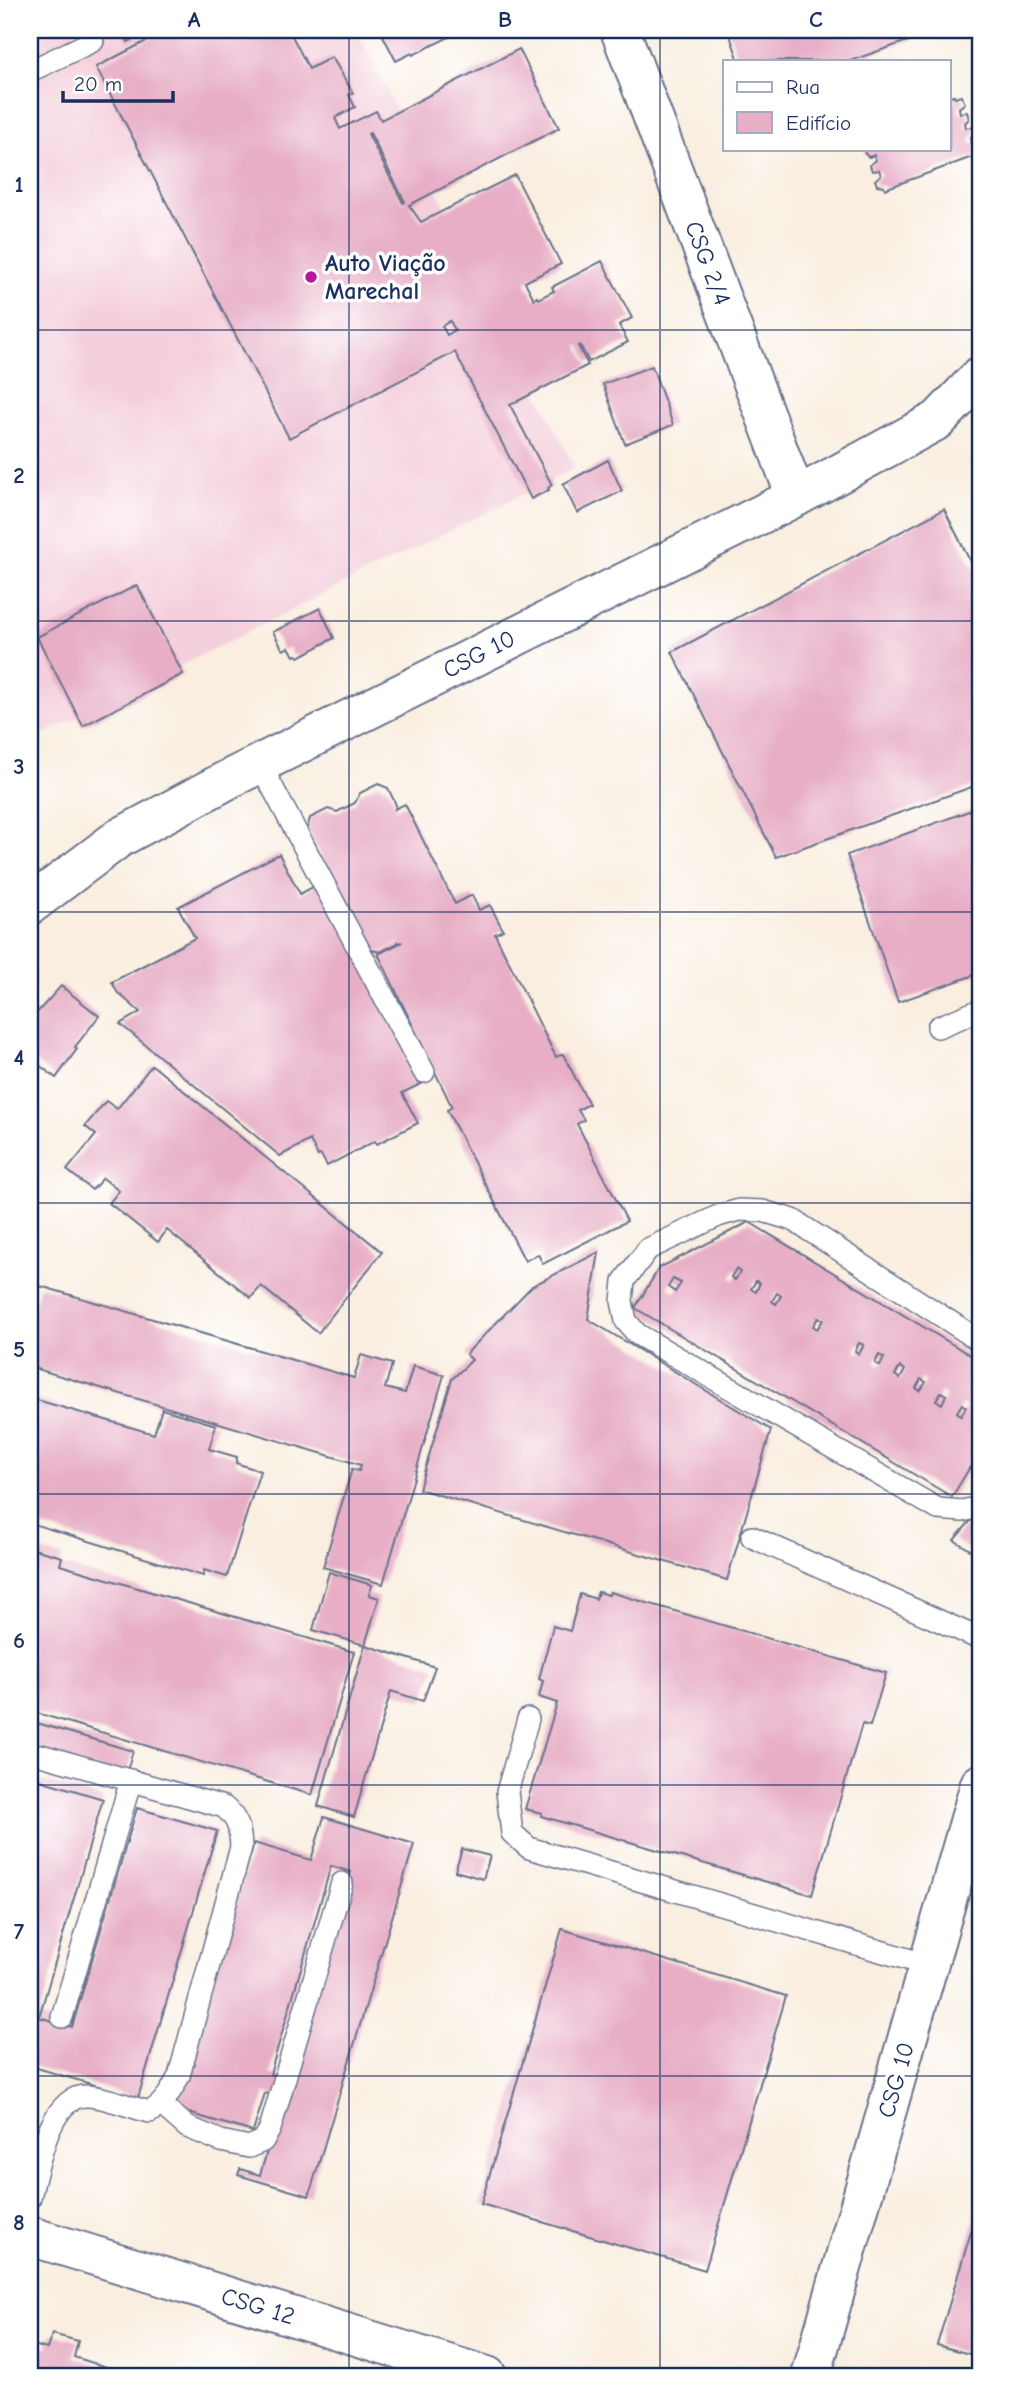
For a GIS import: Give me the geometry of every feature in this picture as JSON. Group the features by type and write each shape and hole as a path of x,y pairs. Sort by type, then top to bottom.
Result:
{"street":[{"name":"CSG 2/4","path":"620,30 796,496"},
{"name":"CSG 10","path":"30,905 119,838 260,764 796,496 939,420 980,376"},
{"name":"CSG 10","path":"939,420 980,417"},
{"name":"CSG 10","path":"811,2376 980,1784"},
{"name":"CSG 12","path":"30,2236 486,2376"}],"lane":[{"path":"30,71 93,41"},
{"path":"260,764 424,1072"},
{"path":"938,1027 980,1010"},
{"path":"980,1341 826,1239 793,1220 763,1212 739,1210 718,1216 648,1249 624,1281 622,1301 626,1321 638,1334 938,1509 962,1511 980,1507"},
{"path":"752,1537 980,1639"},
{"path":"528,1719 507,1792 512,1833 530,1848 928,1965"},
{"path":"30,1755 41,1755 224,1807 235,1817 240,1829 241,1847 179,2076 162,2105 150,2112 88,2096 72,2098 62,2107 52,2123 30,2197"},
{"path":"62,2017 131,1780"},
{"path":"162,2105 187,2127 221,2141 249,2147 263,2141 270,2129 342,1883"}],"shaded area":[{"path":"30,30 357,30 575,468 30,741"}],"building":[{"path":"122,30 152,30 128,42"},
{"path":"168,30 289,30 309,69 332,57 353,93 349,95 355,107 335,118 340,129 376,111 381,120 519,49 559,128 409,205 421,222 515,175 561,264 525,282 534,299 554,291 552,287 602,261 632,318 619,325 628,342 589,362 580,345 578,346 588,365 510,405 552,485 549,490 531,499 455,352 289,438 96,67","holes":["370,133 405,202 403,203 368,134","450,321 455,330 447,335 442,326"]},
{"path":"380,30 463,30 396,61"},
{"path":"728,30 939,30 853,60 739,60"},
{"path":"954,95 955,98 961,96 965,103 959,108 960,113 967,112 969,119 965,123 966,128 973,127 975,133 970,138 971,144 979,144 979,152 975,153 975,156 885,189 884,186 877,185 875,180 881,175 879,170 872,171 870,165 876,160 874,155 869,157 865,154 864,150 950,150 950,96"},
{"path":"652,366 673,425 625,444 603,384"},
{"path":"608,460 622,491 577,513 563,484"},
{"path":"944,509 980,581 980,784 776,857 672,652"},
{"path":"137,585 183,674 83,726 37,637"},
{"path":"320,608 334,638 299,657 294,656 289,647 283,650 273,632"},
{"path":"378,784 388,788 396,805 395,809 405,804 455,904 472,895 479,910 490,905 503,930 495,934 556,1057 563,1054 589,1104 578,1110 584,1120 577,1124 627,1221 543,1264 538,1254 525,1261 447,1110 452,1107 378,954 402,942 380,952 369,949 307,829 310,818 328,809 337,812 355,803 360,793"},
{"path":"980,807 980,973 898,1002 847,855"},
{"path":"279,854 300,894 320,883 423,1083 402,1093 418,1123 327,1166 310,1140 280,1156 120,1024 140,1012 117,992 112,982 195,938 178,907"},
{"path":"61,986 99,1016 56,1078 30,1058 30,1013 34,1016"},
{"path":"152,1065 382,1252 318,1333 261,1286 251,1298 167,1230 158,1242 109,1203 119,1191 103,1178 92,1190 67,1170 96,1135 85,1126 106,1101 117,1109"},
{"path":"749,1222 980,1361 980,1473 970,1467 952,1497 635,1308 659,1268","holes":["736,1269 740,1272 735,1280 731,1277","673,1279 681,1283 675,1292 668,1287","756,1281 760,1283 756,1292 751,1289","777,1293 781,1296 776,1304 772,1301","818,1318 823,1320 817,1329 813,1326","859,1343 864,1345 859,1354 855,1351","879,1355 884,1358 880,1366 875,1363","900,1367 905,1370 900,1379 895,1375","921,1379 926,1382 920,1391 916,1388","941,1392 946,1395 942,1404 936,1400","962,1404 966,1407 961,1416 957,1412"]},
{"path":"599,1252 588,1319 771,1430 727,1580 419,1489 452,1379 472,1360 466,1354 532,1286"},
{"path":"40,1286 354,1378 361,1355 392,1364 385,1388 405,1393 413,1366 444,1375 383,1584 323,1567 352,1469 359,1471 361,1465 30,1367 30,1322"},
{"path":"30,1398 154,1434 162,1409 216,1425 209,1449 237,1457 236,1463 260,1471 227,1577 204,1570 203,1576 30,1523"},
{"path":"980,1510 980,1556 954,1540"},
{"path":"30,1548 62,1557 60,1565 354,1652 312,1795 30,1711"},
{"path":"329,1572 372,1585 369,1595 379,1598 365,1645 313,1630"},
{"path":"598,1592 609,1595 610,1592 886,1673 870,1726 862,1724 812,1895 541,1816 542,1813 525,1809 557,1703 539,1697 543,1681 539,1679 553,1626 570,1631 580,1594 596,1599"},
{"path":"365,1645 435,1667 423,1701 391,1691 354,1817 318,1806"},
{"path":"30,1721 133,1751 125,1777 30,1749"},
{"path":"30,1777 103,1799 39,2017 72,2027 137,1808 217,1831 138,2098 30,2066"},
{"path":"324,1817 414,1844 309,2196 238,2175 240,2169 260,2175 283,2098 265,2093 253,2132 175,2109 254,1843 311,1860","holes":["331,1866 351,1872 289,2079 270,2074"]},
{"path":"462,1849 490,1856 483,1879 455,1871"},
{"path":"562,1929 786,1996 705,2270 481,2204"},
{"path":"980,2202 980,2357 937,2345"},
{"path":"52,2334 78,2341 74,2357 135,2376 30,2376 30,2344 47,2349"}],"place":[{"name":"Auto Viação Marechal","path":"311,277"}]}
